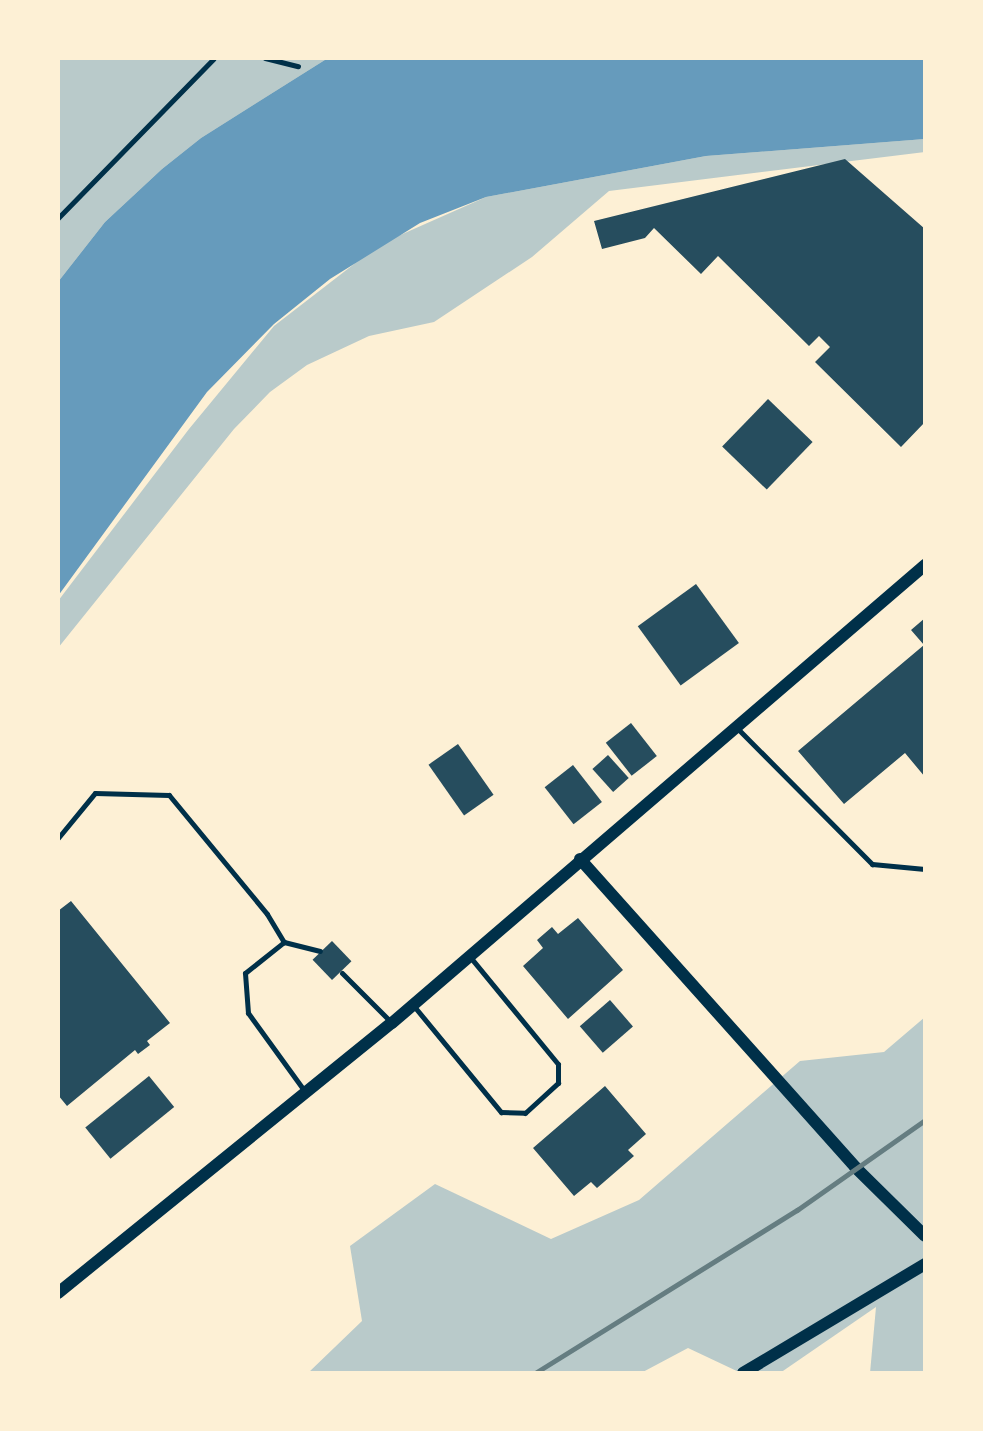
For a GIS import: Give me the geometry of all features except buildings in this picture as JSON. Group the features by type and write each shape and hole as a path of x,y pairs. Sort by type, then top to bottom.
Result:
{"street":[{"path":"58,1293 391,1023 735,725 925,565"},
{"path":"580,859 855,1167 925,1236"},
{"path":"743,1373 925,1264"}],"lane":[{"path":"58,218 214,58"},
{"path":"265,58 298,66"},
{"path":"735,725 872,864 925,869"},
{"path":"58,838 95,793 169,795 267,914 284,942 320,951"},
{"path":"284,942 245,973 248,1013 306,1093"},
{"path":"412,1004 501,1112 525,1113 558,1083 558,1064 469,956"},
{"path":"342,973 391,1023"}],"shaded area":[{"path":"58,58 328,58 201,138 162,169 105,222 58,282"},
{"path":"925,139 925,152 609,191 532,257 434,322 369,336 307,365 270,392 234,429 58,648 58,601 189,429 274,326 380,244 486,197 706,156"},
{"path":"925,1017 925,1373 870,1373 876,1307 780,1373 741,1373 688,1348 641,1373 308,1373 362,1321 350,1246 435,1184 551,1239 639,1200 800,1061 884,1052"}],"water":[{"path":"328,58 925,58 925,139 706,156 486,197 420,223 330,279 274,324 207,392 58,596 58,282 105,222 162,169 201,138"}],"railway":[{"path":"535,1373 797,1210 925,1120"}]}
